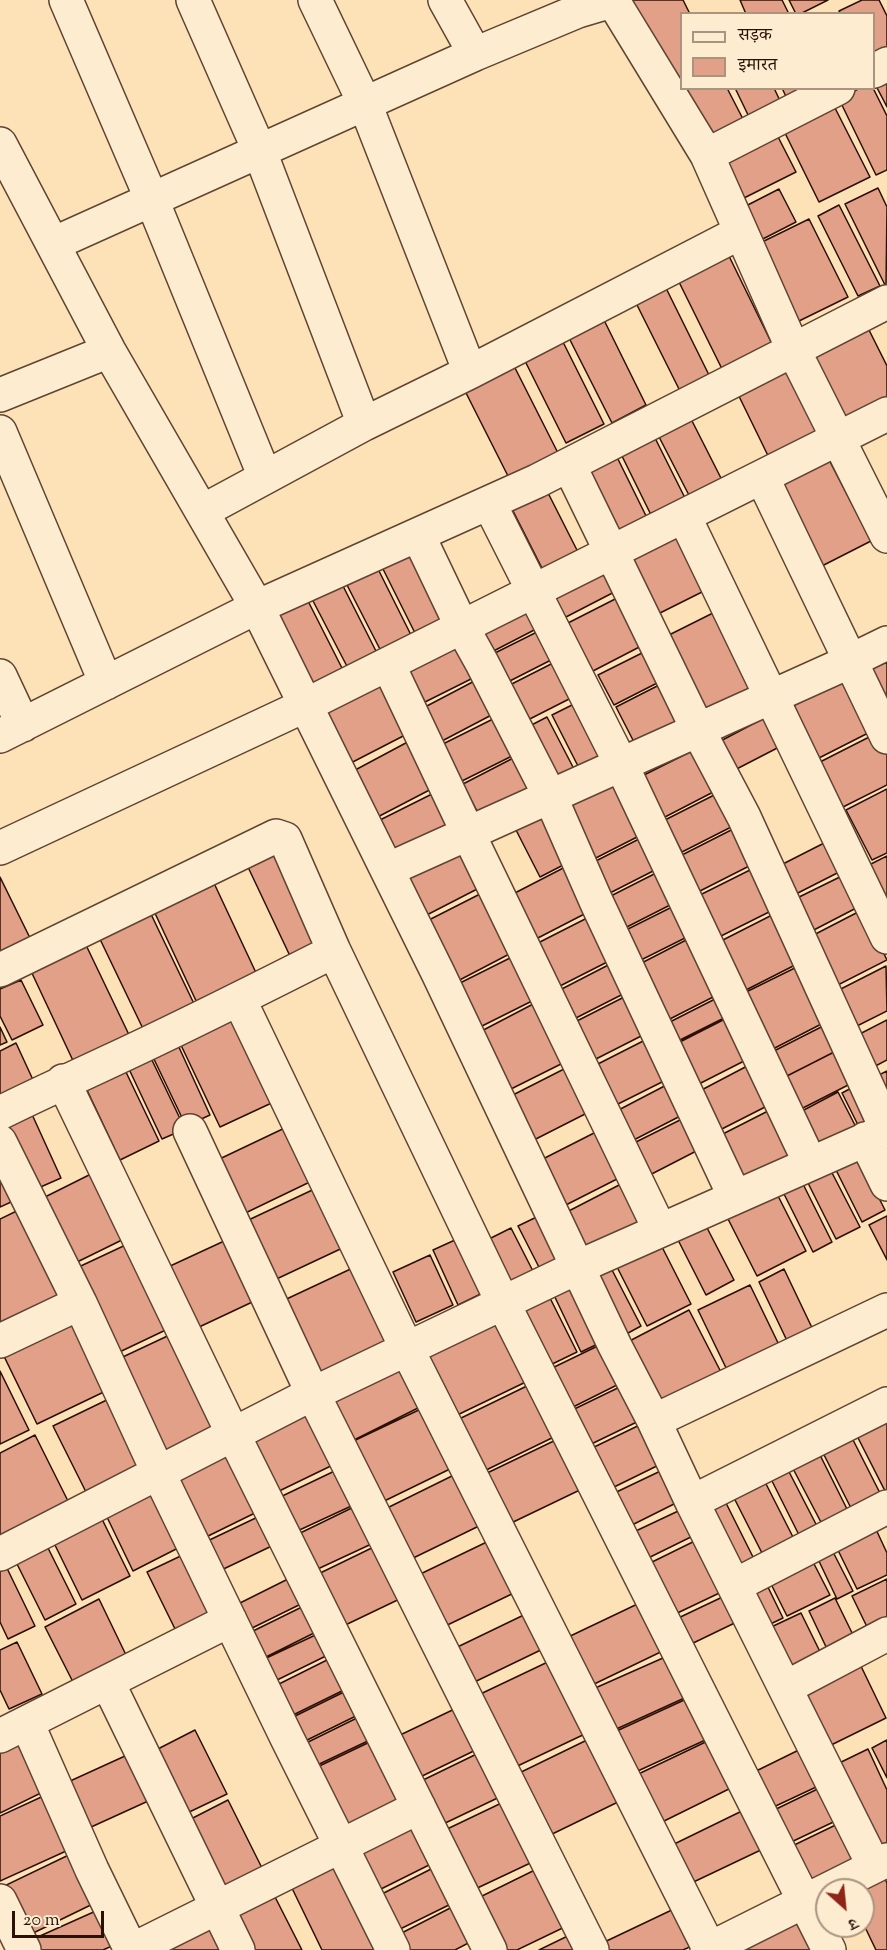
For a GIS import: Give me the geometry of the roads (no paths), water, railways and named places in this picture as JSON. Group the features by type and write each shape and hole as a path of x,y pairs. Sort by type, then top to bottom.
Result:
{"street":[{"path":"66,0 152,200 265,477"},
{"path":"193,0 260,152 364,424"},
{"path":"315,0 365,104 470,372"},
{"path":"445,0 475,54"},
{"path":"53,244 475,54 576,5 614,0 707,155 793,349 887,536"},
{"path":"707,155 834,90"},
{"path":"0,144 7,176 53,244 109,351 257,607 438,973 615,1346 692,1502 785,1688 882,1868 805,1901 709,1950 407,1349 239,999"},
{"path":"203,511 364,424 741,232"},
{"path":"0,676 11,731 257,607 569,465 887,302"},
{"path":"0,395 109,351"},
{"path":"0,848 306,705 887,414"},
{"path":"0,432 106,683"},
{"path":"569,465 698,730 744,817 880,1133 887,1184"},
{"path":"762,477 887,737"},
{"path":"489,503 621,764 810,1163"},
{"path":"684,516 887,937"},
{"path":"417,535 550,796 596,901 735,1197"},
{"path":"387,870 887,643"},
{"path":"388,664 660,1230"},
{"path":"0,970 276,836 281,836 285,840 334,951 503,1303 829,1950"},
{"path":"0,1113 334,951"},
{"path":"63,1081 233,1434 490,1950"},
{"path":"190,1131 313,1394 592,1950"},
{"path":"0,1554 313,1394 578,1266 880,1133"},
{"path":"0,1142 80,1303 158,1472 393,1950"},
{"path":"0,1341 80,1303"},
{"path":"654,1421 887,1310"},
{"path":"692,1502 887,1404"},
{"path":"734,1586 887,1507"},
{"path":"230,1620 13,1730 92,1870 132,1950 419,1807"},
{"path":"785,1688 887,1634"},
{"path":"108,1683 238,1950"},
{"path":"0,1901 24,1950"}]}
